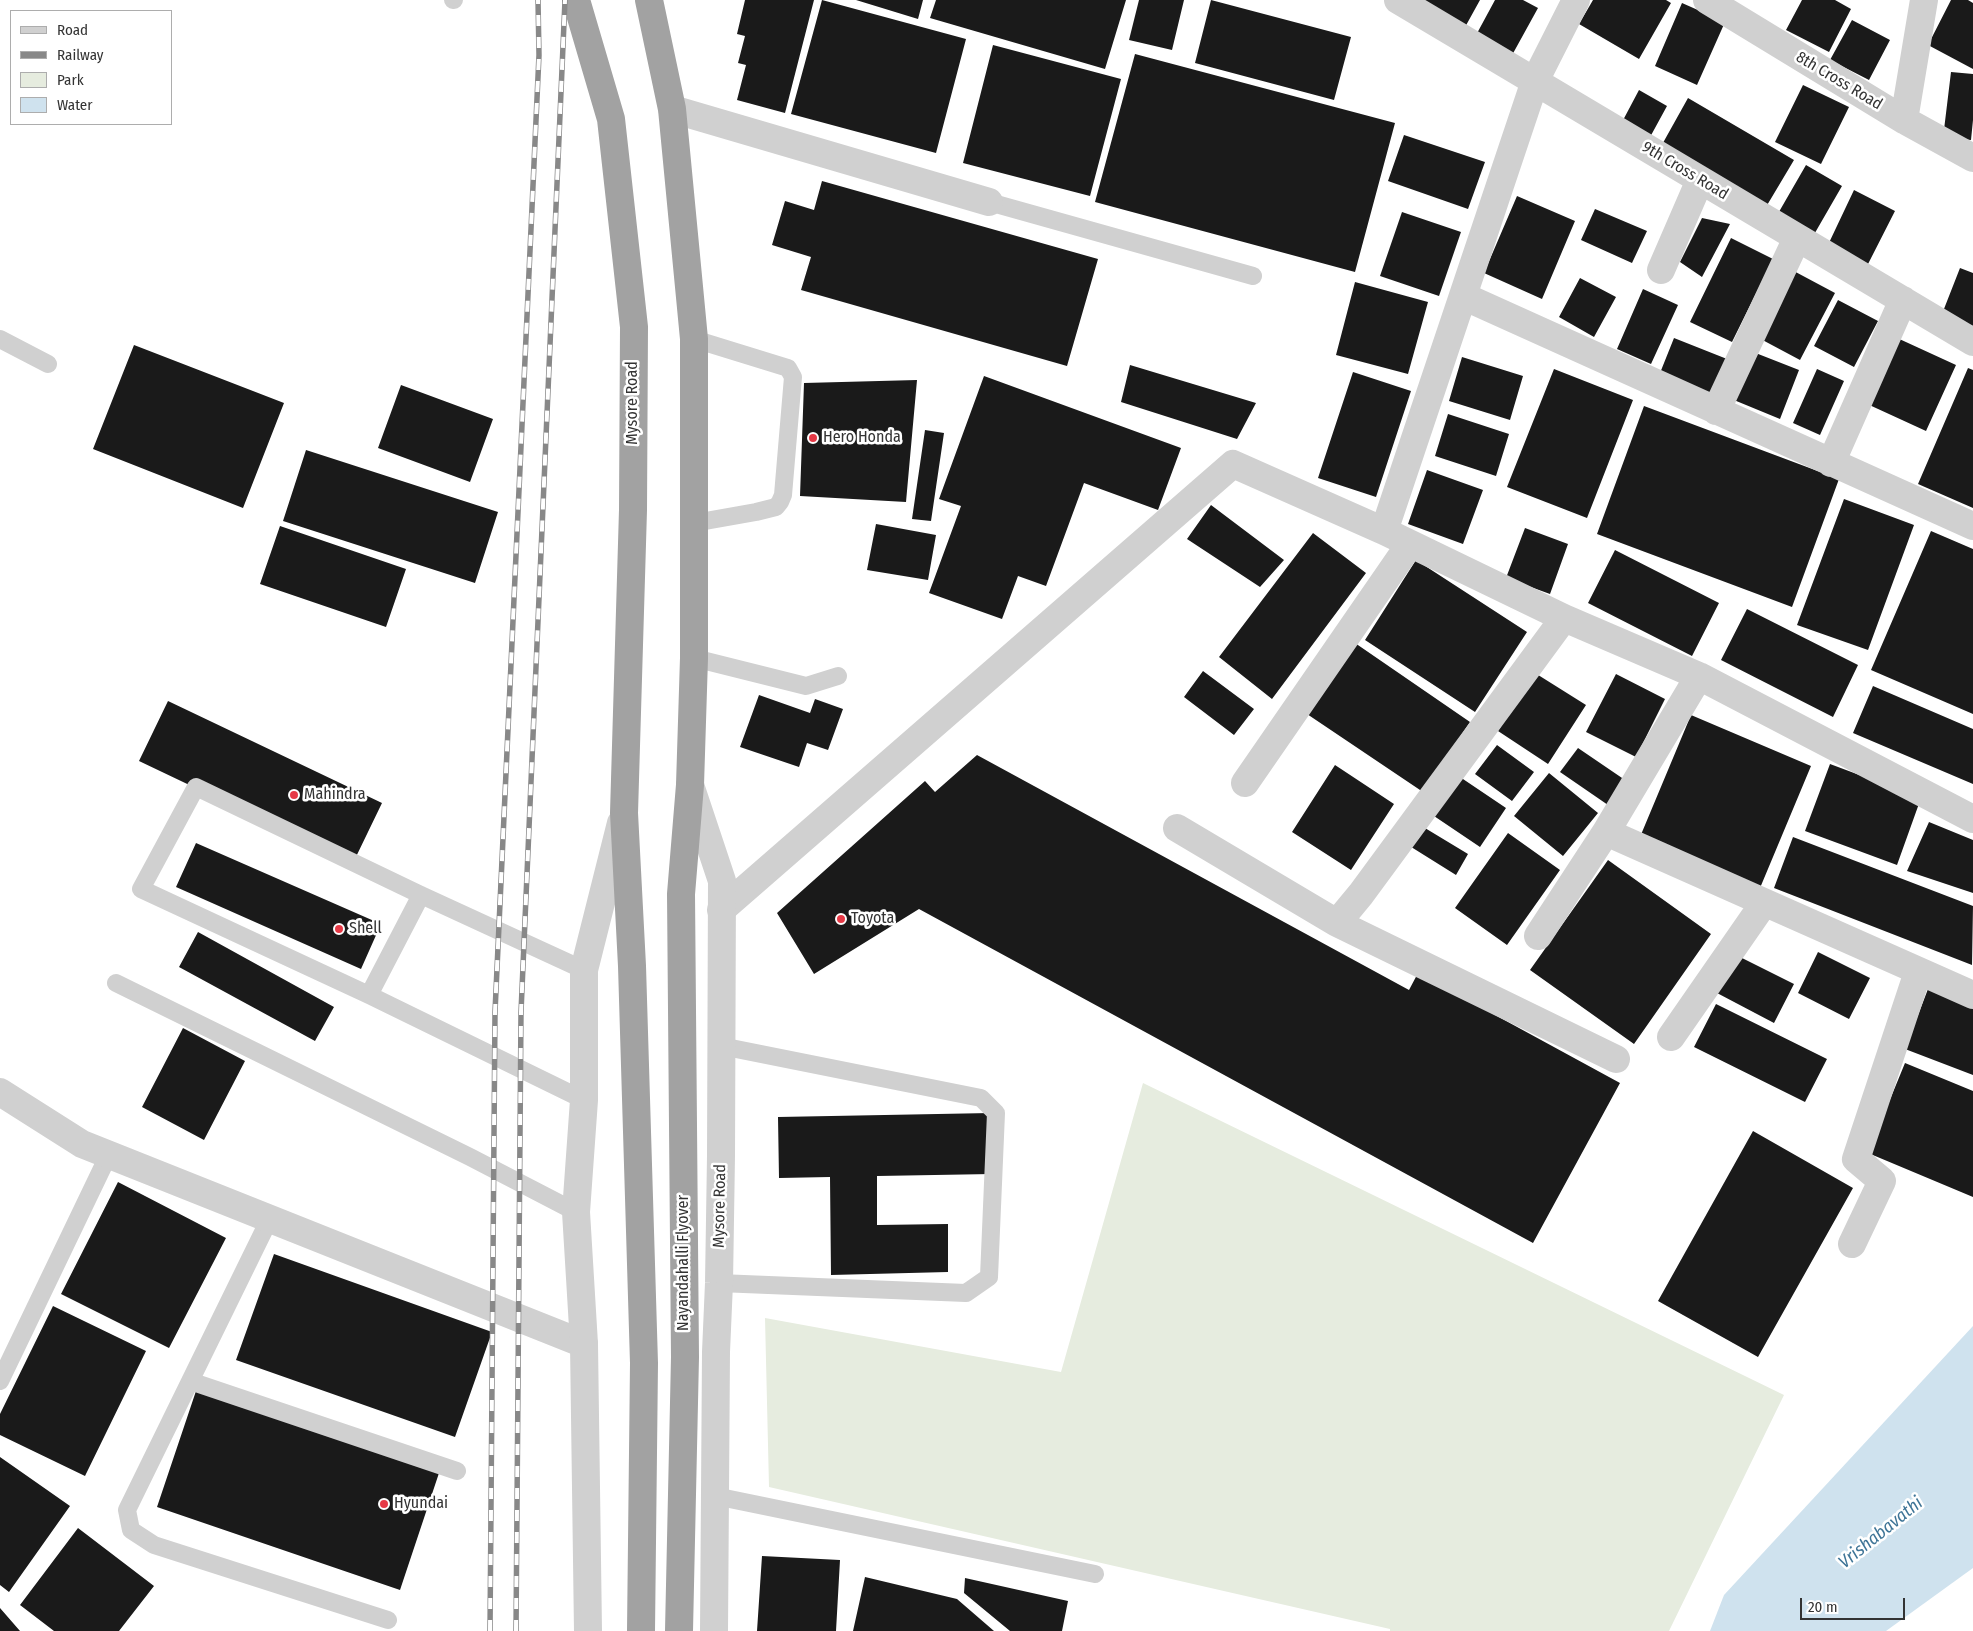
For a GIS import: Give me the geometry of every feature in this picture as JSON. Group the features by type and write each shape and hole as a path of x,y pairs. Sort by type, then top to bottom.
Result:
{"highway":[{"name":"Mysore Road","path":"576,0 611,118 634,327 633,510 624,813 632,966 644,1363 641,1631"},
{"name":"Mysore Road","path":"649,0 672,109 694,339 694,658 690,785 681,894"},
{"name":"Nayandahalli Flyover","path":"679,1631 685,1357 681,894"}],"street":[{"name":"9th Cross Road","path":"1398,0 1973,342"},
{"path":"1384,531 1535,81 1576,0"},
{"name":"8th Cross Road","path":"1707,0 1904,120 1973,158"},
{"path":"1904,120 1924,0"},
{"path":"672,109 989,202"},
{"path":"1661,270 1700,180"},
{"path":"1716,411 1797,238"},
{"path":"1463,296 1973,526"},
{"path":"1832,463 1903,300"},
{"path":"721,910 1232,464 1384,531 1564,618 1698,676 1973,819"},
{"path":"1245,783 1410,544"},
{"path":"1337,922 1361,894 1564,618"},
{"path":"1538,936 1606,832 1698,676"},
{"name":"Mysore Road","path":"690,785 722,881 714,1631"},
{"name":"Mysore Road","path":"588,1631 584,1344 576,1212 584,1100 584,970 624,813"},
{"path":"1177,828 1337,922 1616,1059"},
{"path":"1606,832 1973,995"},
{"path":"1670,1037 1764,903"},
{"path":"1852,1244 1882,1180 1856,1159 1918,972"},
{"path":"0,1092 82,1144 584,1344"}],"lane":[{"path":"989,202 1253,276"},
{"path":"0,339 48,364"},
{"path":"694,339 788,368 793,377 783,495 780,502 776,507 756,512 694,523"},
{"path":"694,658 806,686 838,676"},
{"path":"584,970 420,895 196,788 141,889 369,995 584,1100"},
{"path":"369,995 420,895"},
{"path":"116,983 470,1157 576,1212"},
{"path":"719,1283 966,1293 989,1277 996,1113 980,1098 721,1046"},
{"path":"0,1381 109,1154"},
{"path":"270,1218 127,1510 132,1530 154,1545 388,1620"},
{"path":"190,1381 456,1471"},
{"path":"715,1496 1095,1574"}],"green space":[{"path":"1143,1083 1784,1395 1669,1631 1390,1631 1390,1629 769,1487 765,1318 1061,1372"}],"water":[{"name":"Vrishabavathi","path":"1973,1326 1973,1568 1886,1631 1710,1631 1724,1595"}],"building":[{"path":"745,0 814,0 785,113 737,100 746,65 738,63 745,36 737,34"},
{"path":"822,0 966,39 936,153 791,114"},
{"path":"856,0 923,0 918,19"},
{"path":"936,0 1126,0 1105,69 930,18"},
{"path":"1139,0 1184,0 1172,50 1129,40"},
{"path":"1211,0 1351,37 1334,100 1195,63"},
{"path":"1412,0 1480,0 1464,29"},
{"path":"1495,0 1523,0 1538,8 1511,57 1475,37"},
{"path":"1593,0 1666,0 1671,3 1639,59 1579,24"},
{"path":"1802,0 1835,0 1851,9 1829,52 1786,30"},
{"path":"1951,0 1968,0 1973,3 1973,69 1928,45"},
{"path":"1682,3 1725,22 1697,85 1655,66"},
{"path":"1852,20 1890,40 1869,80 1830,60"},
{"path":"993,45 1121,79 1090,196 963,163"},
{"path":"1135,54 1395,123 1355,272 1095,202"},
{"path":"1951,72 1973,74 1971,140 1943,138"},
{"path":"1803,85 1849,107 1821,164 1775,142"},
{"path":"1639,90 1667,106 1649,139 1621,124"},
{"path":"1688,98 1794,160 1763,212 1659,150"},
{"path":"1404,135 1485,162 1468,209 1388,181"},
{"path":"1806,165 1842,186 1812,238 1776,217"},
{"path":"822,181 1098,259 1067,366 801,290 811,257 772,245 785,201 814,210"},
{"path":"1854,190 1895,211 1867,266 1827,247"},
{"path":"1517,196 1575,221 1542,299 1484,273"},
{"path":"1595,209 1647,231 1632,263 1581,240"},
{"path":"1402,212 1461,232 1439,296 1380,276"},
{"path":"1702,218 1730,224 1702,277 1680,262"},
{"path":"1731,238 1773,259 1732,342 1690,322"},
{"path":"1960,268 1973,273 1973,326 1942,314"},
{"path":"1790,269 1835,293 1800,360 1755,336"},
{"path":"1580,278 1616,297 1594,337 1559,317"},
{"path":"1355,282 1428,302 1408,374 1336,355"},
{"path":"1643,289 1678,305 1651,364 1617,349"},
{"path":"1838,300 1878,321 1854,367 1814,346"},
{"path":"1895,337 1956,365 1926,431 1865,403"},
{"path":"1674,338 1727,359 1713,394 1660,373"},
{"path":"134,345 284,403 243,508 93,449"},
{"path":"1748,350 1799,370 1780,419 1729,398"},
{"path":"1462,357 1523,376 1510,420 1449,401"},
{"path":"1130,365 1256,403 1237,439 1121,402"},
{"path":"1968,368 1973,370 1973,508 1918,484"},
{"path":"1554,369 1633,400 1587,518 1507,487"},
{"path":"1817,369 1844,381 1820,435 1793,423"},
{"path":"1353,372 1411,391 1376,497 1318,478"},
{"path":"984,376 1181,448 1158,510 1084,483 1046,586 1018,576 1002,619 929,593 961,506 939,499"},
{"path":"917,380 906,502 800,496 804,383"},
{"path":"401,385 493,419 470,482 378,448"},
{"path":"1644,406 1839,479 1792,607 1597,534"},
{"path":"1448,414 1509,434 1496,476 1435,456"},
{"path":"925,430 944,433 931,521 912,519"},
{"path":"306,450 498,512 475,583 283,521"},
{"path":"1427,470 1483,490 1463,544 1408,524"},
{"path":"1844,499 1914,525 1868,650 1797,625"},
{"path":"1211,505 1284,560 1260,587 1187,539"},
{"path":"876,524 936,535 928,580 867,570"},
{"path":"280,526 406,569 386,627 260,584"},
{"path":"1525,528 1568,544 1550,594 1506,578"},
{"path":"1931,531 1973,549 1973,714 1871,670"},
{"path":"1313,533 1366,573 1272,699 1219,657"},
{"path":"1615,550 1719,603 1692,656 1588,603"},
{"path":"1416,560 1527,632 1475,712 1365,640"},
{"path":"1747,609 1858,665 1833,717 1721,660"},
{"path":"1355,643 1470,722 1423,792 1307,714"},
{"path":"1203,671 1254,709 1234,735 1184,697"},
{"path":"1535,673 1586,705 1548,764 1498,731"},
{"path":"1616,674 1665,699 1636,757 1586,732"},
{"path":"1873,686 1973,729 1973,784 1853,733"},
{"path":"759,695 810,713 815,699 843,709 828,750 807,743 799,767 740,747"},
{"path":"168,701 382,803 353,863 139,761"},
{"path":"1691,715 1811,766 1760,888 1640,837"},
{"path":"1497,745 1534,772 1512,801 1475,774"},
{"path":"1578,748 1625,780 1608,805 1560,772"},
{"path":"977,755 1409,990 1418,973 1620,1083 1533,1243 919,909 814,974 777,913 925,781 935,792"},
{"path":"1830,764 1921,798 1897,865 1805,831"},
{"path":"1335,765 1394,804 1351,870 1292,832"},
{"path":"1549,773 1598,813 1563,856 1514,816"},
{"path":"1460,777 1506,808 1480,847 1434,816"},
{"path":"1929,822 1973,840 1973,893 1907,871"},
{"path":"1420,825 1468,854 1456,875 1408,845"},
{"path":"1508,833 1560,870 1507,945 1455,908"},
{"path":"1793,837 1973,906 1972,965 1774,888"},
{"path":"196,843 381,924 361,969 176,887"},
{"path":"1608,860 1711,934 1634,1044 1530,970"},
{"path":"198,932 334,1007 315,1041 179,967"},
{"path":"1818,952 1870,978 1849,1019 1798,993"},
{"path":"1736,955 1794,984 1774,1023 1717,993"},
{"path":"1928,989 1973,1007 1973,1075 1905,1049"},
{"path":"1716,1004 1827,1059 1805,1102 1694,1047"},
{"path":"183,1028 245,1061 204,1140 142,1107"},
{"path":"1905,1063 1973,1091 1973,1197 1868,1153"},
{"path":"991,1113 992,1174 877,1176 877,1225 948,1224 948,1272 831,1275 830,1177 779,1178 778,1117"},
{"path":"1753,1131 1853,1188 1758,1357 1658,1301"},
{"path":"118,1182 226,1238 169,1348 61,1294"},
{"path":"274,1254 492,1332 455,1437 236,1360"},
{"path":"53,1306 146,1351 85,1476 0,1435 0,1414"},
{"path":"196,1391 439,1473 400,1590 157,1507"},
{"path":"0,1457 70,1506 9,1592 0,1585"},
{"path":"78,1528 154,1586 119,1631 54,1631 20,1605"},
{"path":"762,1556 840,1560 836,1631 757,1631"},
{"path":"865,1577 957,1599 994,1631 853,1631"},
{"path":"965,1578 1068,1601 1062,1631 1010,1631 964,1593"},
{"path":"0,1608 20,1631 0,1631"}],"railway":[{"path":"490,1631 495,1012 539,55 538,0"},
{"path":"516,1631 521,1012 565,0"}],"place":[{"name":"Hero Honda","path":"813,438"},
{"name":"Mahindra","path":"294,795"},
{"name":"Toyota","path":"841,919"},
{"name":"Shell","path":"339,929"},
{"name":"Hyundai","path":"384,1504"}]}
